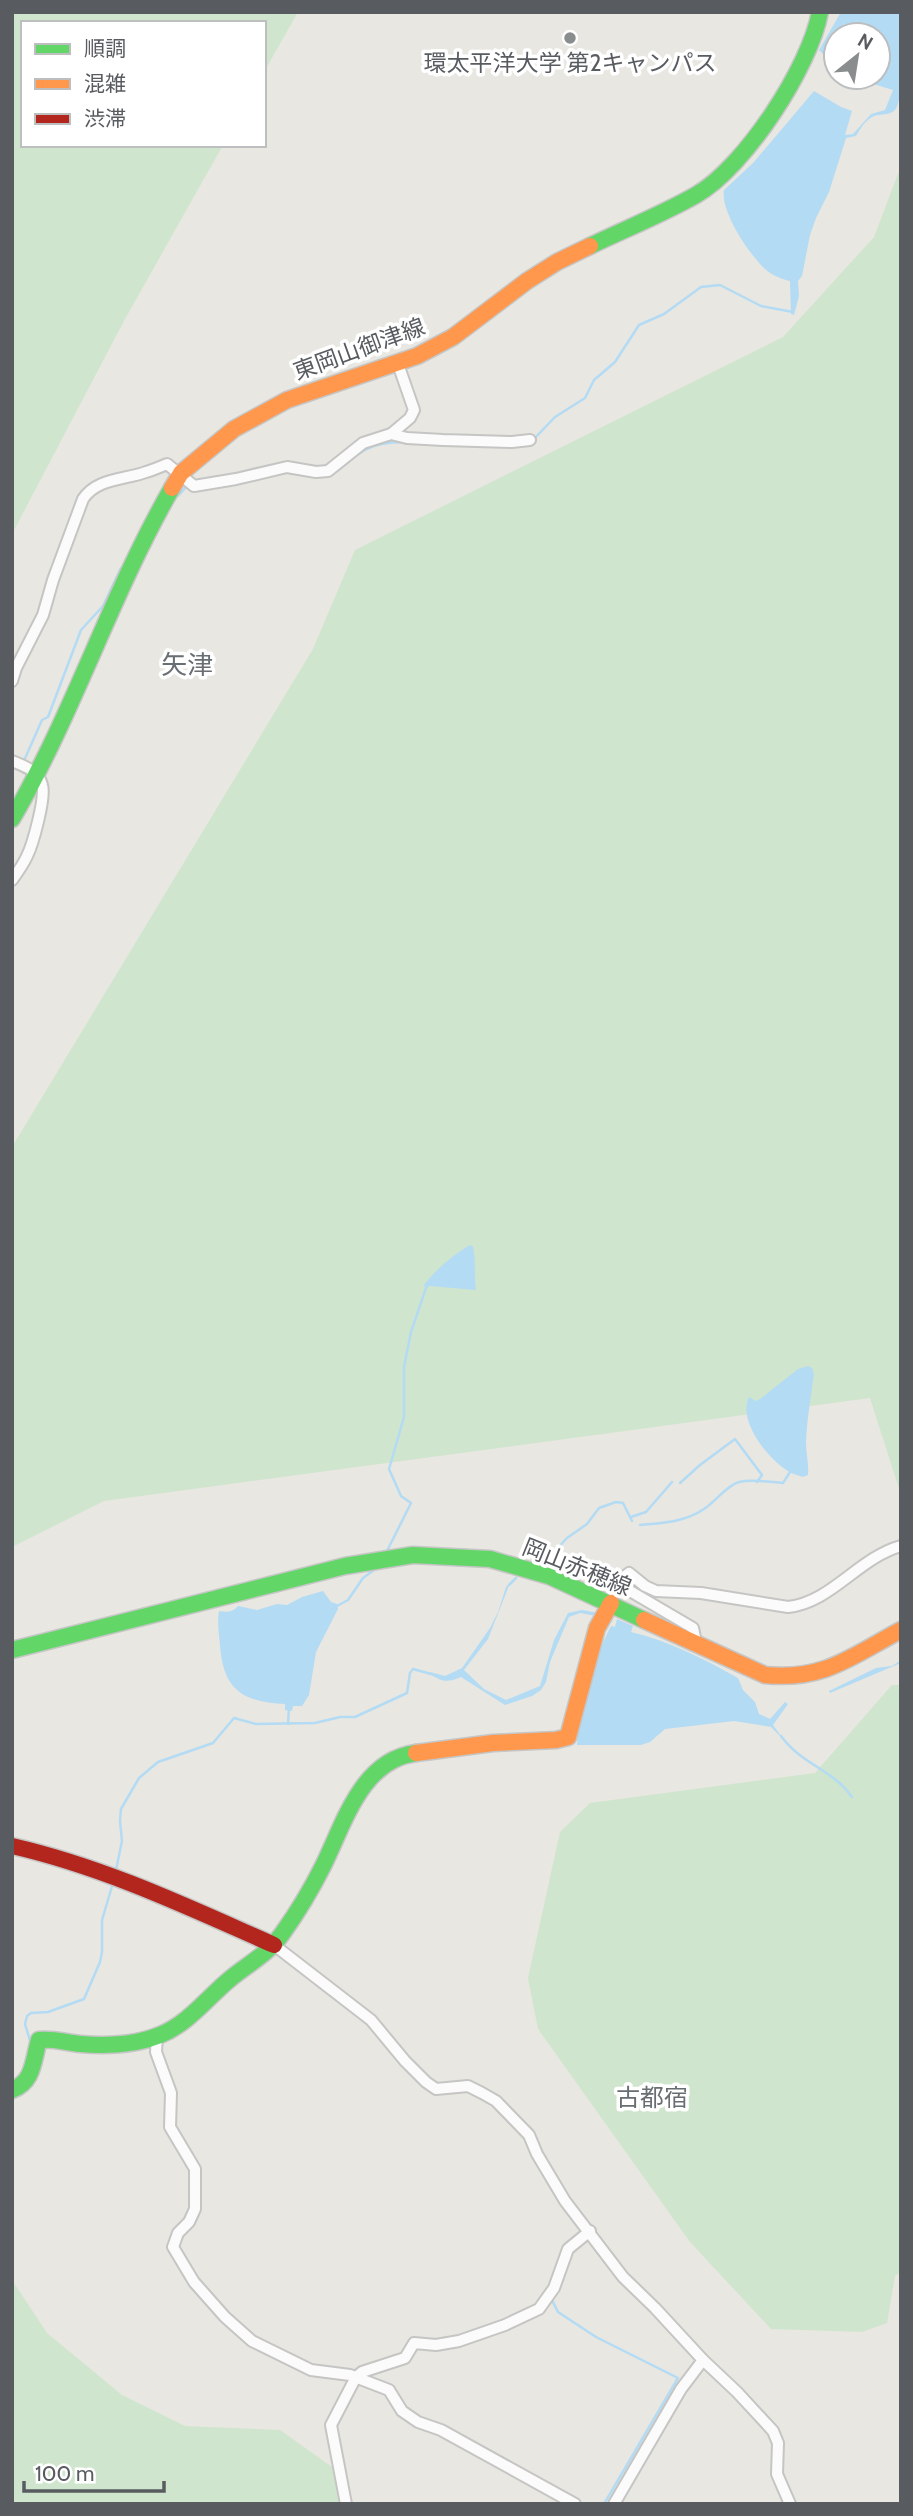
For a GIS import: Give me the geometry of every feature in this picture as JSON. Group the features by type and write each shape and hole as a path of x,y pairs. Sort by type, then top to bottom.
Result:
{"main road":[{"name":"東岡山御津線","path":"12,819 37,776 145,535 181,473 234,429 287,400 417,356 453,337 527,281 557,262 688,200 726,171 775,111 804,57 820,12"},
{"name":"岡山赤穂線","path":"12,1650 345,1566 412,1555 490,1559 549,1576 765,1675 783,1678 821,1674 901,1630"},
{"path":"12,2090 24,2085 28,2080 41,2038 94,2044 158,2036 209,2000 225,1983 258,1961 274,1945 327,1856 355,1794 397,1758 408,1754 493,1743 568,1737 597,1628 611,1603"},
{"path":"12,1846 59,1856 274,1945"}],"street":[{"path":"12,681 43,615 75,518 86,495 104,483 167,464 194,486 236,480 286,467 316,472 328,471 363,443 391,433 410,418 414,410 398,364"},
{"path":"391,433 407,438 443,440 530,440"},
{"path":"12,880 28,855 43,796 42,783 37,776 19,764"},
{"path":"696,1643 693,1628 644,1602 624,1583 625,1576 629,1573 656,1591 701,1593 788,1607 815,1600 869,1560 901,1546"},
{"path":"274,1945 371,2020 426,2082 436,2089 468,2087 496,2101 528,2135 565,2202 623,2277 773,2431 778,2442 776,2474 790,2504"},
{"path":"158,2036 156,2052 171,2093 170,2127 195,2169 195,2210 173,2247 194,2282 225,2317 252,2341 311,2370 333,2371 389,2390 402,2411 418,2422 441,2430 575,2504"},
{"path":"346,2504 331,2425 356,2377 362,2372 405,2358 414,2343 436,2345 459,2341 505,2325 539,2309 554,2288 568,2249 590,2231"},
{"path":"614,2504 674,2400 703,2360"}],"green space":[{"path":"12,12 298,12 266,68 266,21 21,21 21,147 222,147 125,319 12,534"},
{"path":"901,166 901,1495 870,1398 104,1501 12,1547 12,1147 313,649 355,550 783,337 874,237"},
{"path":"892,1685 901,1685 901,2272 895,2276 887,2323 862,2332 771,2329 690,2242 538,2029 528,1978 560,1832 590,1803 815,1773"},
{"path":"12,2280 47,2333 122,2395 185,2426 280,2430 332,2467 339,2504 12,2504"}],"water":[{"path":"841,12 901,12 900,93 893,112 874,116 856,136 846,138 829,192 810,235 802,276 798,281 799,296 794,315 791,314 790,281 768,271 751,253 726,209 724,190 753,163 814,91 852,111 845,135 853,134 871,114 885,110 893,90 892,21 836,21"},
{"path":"470,1245 474,1252 476,1290 429,1286 426,1290 424,1285 434,1273"},
{"path":"808,1366 814,1374 806,1446 808,1475 803,1477 780,1466 764,1449 751,1428 746,1407 749,1397 756,1401 760,1399 798,1369"},
{"path":"510,1583 488,1639 464,1670 484,1689 506,1700 540,1686 554,1640 568,1613 582,1610 598,1613 596,1616 580,1613 569,1617 541,1690 505,1705 461,1677 445,1681 429,1674 430,1672 445,1676 462,1668 490,1628"},
{"path":"323,1591 331,1602 337,1604 338,1609 316,1652 309,1695 302,1706 293,1706 292,1711 285,1710 285,1704 258,1700 238,1691 231,1683 222,1660 219,1611 231,1611 238,1606 257,1610 277,1604 287,1605"},
{"path":"617,1619 633,1626 631,1632 686,1651 738,1678 743,1690 755,1702 759,1714 770,1719 785,1702 788,1704 773,1725 784,1740 771,1727 734,1721 665,1729 650,1742 641,1745 577,1745 584,1700 593,1668 611,1626 615,1627"},
{"path":"901,1660 901,1663 830,1693 829,1691 876,1668 892,1666"}],"waterway":[{"path":"532,441 555,417 585,398 594,380 615,362 639,325 664,314 701,287 720,285 761,306 793,312"},
{"path":"299,474 331,474 371,447 404,442"},
{"path":"474,446 519,446"},
{"path":"178,496 187,486"},
{"path":"150,545 159,529"},
{"path":"23,763 42,720 48,717 81,630 103,606 121,568"},
{"path":"12,767 20,768"},
{"path":"387,1551 411,1503 401,1496 389,1469 404,1417 404,1367 411,1332 426,1288"},
{"path":"680,1483 735,1439 762,1475 757,1482"},
{"path":"640,1525 689,1517 739,1482 783,1483 790,1472"},
{"path":"631,1517 646,1512 672,1482"},
{"path":"552,1554 567,1538 587,1524 599,1508 616,1502 623,1503 632,1521"},
{"path":"337,1606 348,1600 363,1578 374,1570"},
{"path":"509,1585 516,1578"},
{"path":"116,1870 122,1841 121,1809 139,1778 158,1762 213,1743 234,1718 256,1724 315,1723 340,1717 355,1717 407,1693 413,1669 431,1674"},
{"path":"288,1724 289,1707"},
{"path":"781,1736 789,1746 844,1787 852,1797"},
{"path":"31,2044 25,2024 27,2016 31,2013 48,2012 84,1999 100,1962 102,1920 113,1883"},
{"path":"551,2298 558,2312 596,2337 678,2378 604,2504"}],"traffic: fast":[{"path":"590,246 696,195 735,162 773,114 789,87 814,35 820,12"},
{"path":"12,819 55,737 130,570 172,488"},
{"path":"12,1650 345,1566 413,1555 490,1559 549,1576 644,1620"},
{"path":"12,2090 29,2076 39,2040 91,2045 131,2043 160,2035 188,2017 264,1953 282,1934 314,1884 347,1814 368,1781 381,1768 397,1758 416,1753"}],"traffic: slow":[{"path":"172,488 181,473 234,429 287,400 417,356 453,337 527,281 590,246"},
{"path":"416,1753 568,1737 597,1628 611,1603"},
{"path":"644,1620 765,1675 786,1676 837,1665 901,1630"}],"traffic: jam":[{"path":"12,1846 113,1877 274,1945"}],"place":[{"name":"環太平洋大学 第2キャンパス","path":"570,38"}],"district":[{"name":"矢津","path":"187,665"},
{"name":"古都宿","path":"652,2098"}]}
